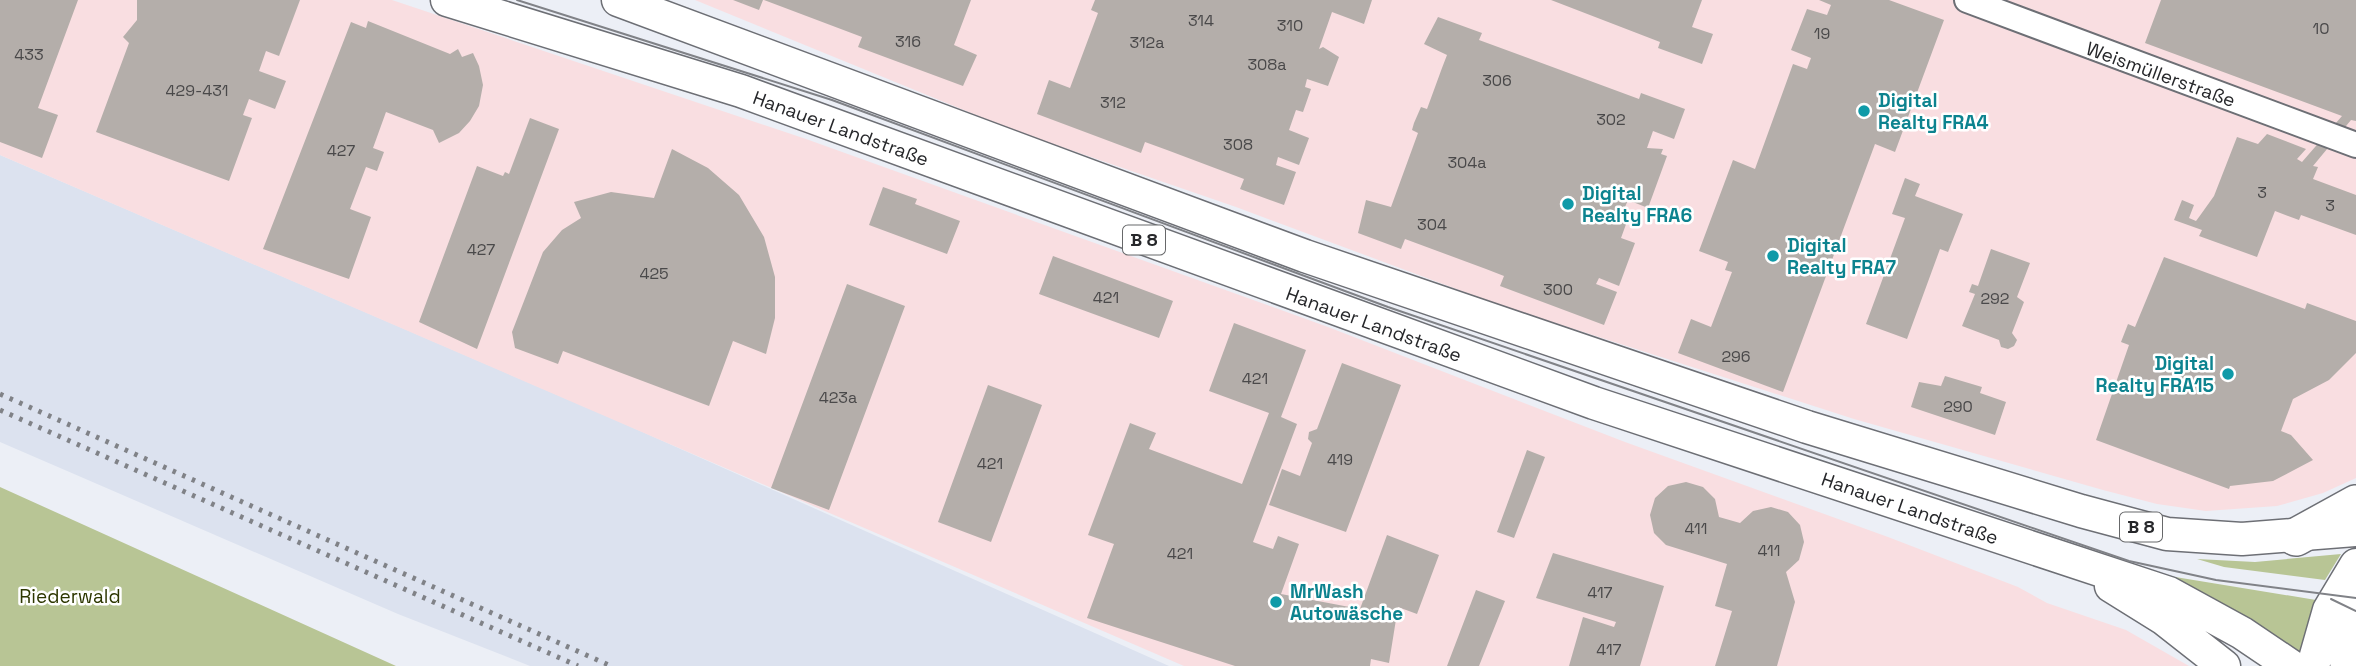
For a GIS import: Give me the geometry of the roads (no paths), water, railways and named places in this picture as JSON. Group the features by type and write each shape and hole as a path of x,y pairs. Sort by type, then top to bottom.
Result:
{"highway":[{"path":"2296,537 2356,504"}],"main road":[{"name":"Hanauer Landstraße","path":"447,0 741,91 1581,399 2135,581 2190,603 2291,666"},
{"name":"B 8","path":"618,0 1305,256 1807,427 2081,511 2167,534 2242,539 2296,537 2356,530"},
{"path":"2074,563 2164,619 2224,666"},
{"path":"2313,666 2329,610 2354,570"},
{"path":"2347,666 2340,617 2354,570"}],"street":[{"name":"Weismüllerstraße","path":"1967,0 2356,145"}],"tram line":[{"path":"517,0 832,100 1388,307 2129,561 2216,580 2356,598"},
{"path":"2331,599 2356,611"}],"railway":[{"path":"0,394 611,666"},
{"path":"0,410 578,666"}],"place":[{"name":"Digital Realty FRA4","path":"1864,111"},
{"name":"Digital Realty FRA6","path":"1568,204"},
{"name":"Digital Realty FRA7","path":"1773,256"},
{"name":"Digital Realty FRA15","path":"2228,374"},
{"name":"MrWash Autowäsche","path":"1276,602"}],"park label":[{"name":"Riederwald","path":"70,596"}]}
